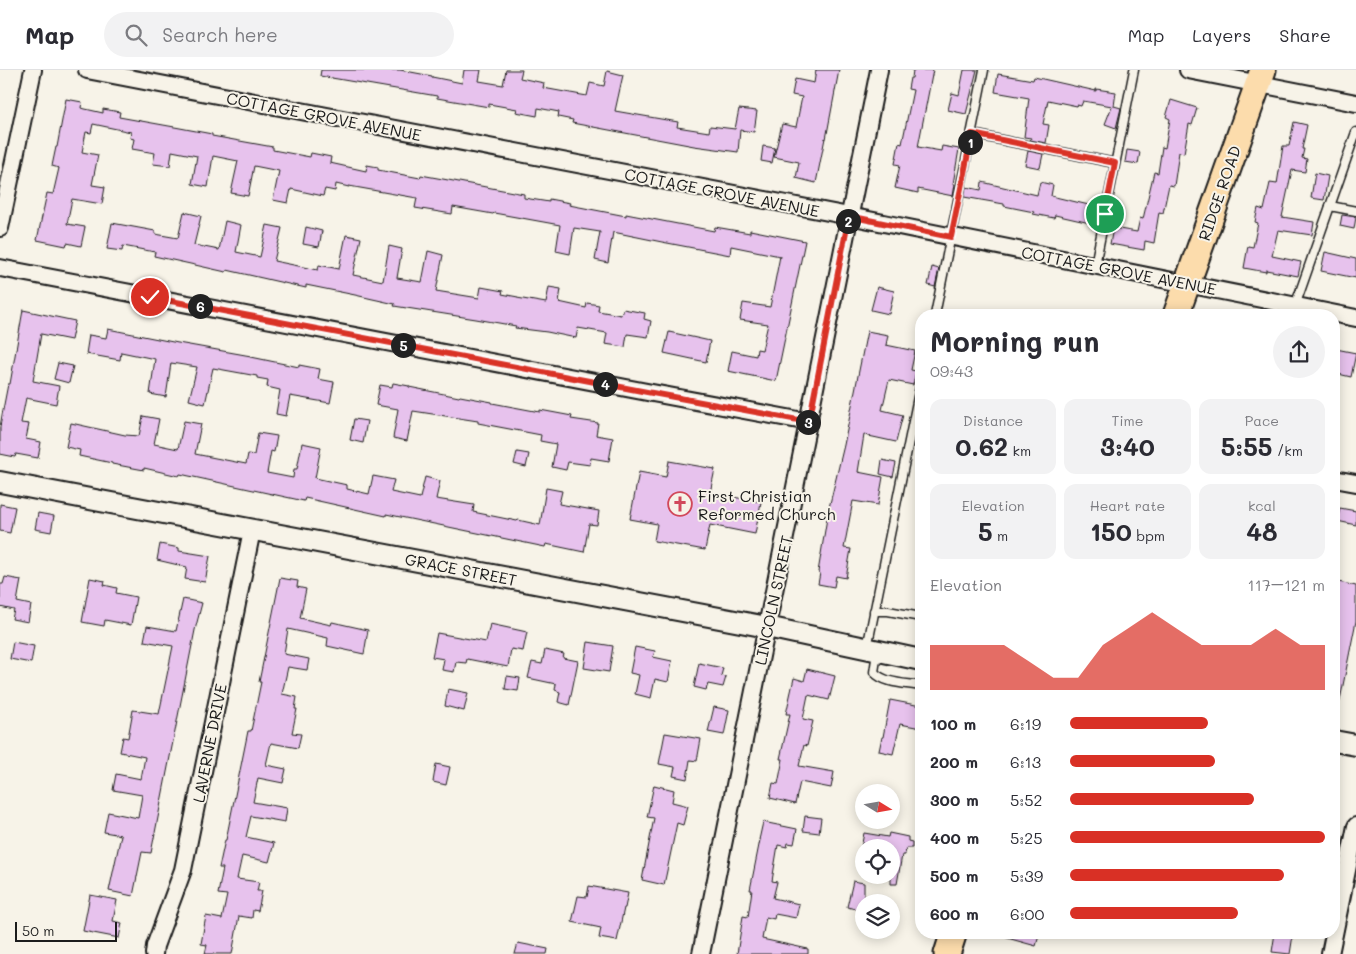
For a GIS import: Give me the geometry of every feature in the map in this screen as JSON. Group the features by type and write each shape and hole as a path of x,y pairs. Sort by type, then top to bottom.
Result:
{"main road":[{"name":"RIDGE ROAD","path":"1178,309 1260,77"},
{"path":"947,954 952,939"}],"street":[{"path":"0,228 33,70"},
{"name":"COTTAGE GROVE AVENUE","path":"87,70 849,216 1187,284 1291,309"},
{"name":"LINCOLN STREET","path":"701,954 879,70"},
{"path":"1188,70 1260,77 1356,103"},
{"path":"0,268 809,422"},
{"name":"COTTAGE GROVE AVENUE","path":"1340,316 1356,318"},
{"path":"1340,480 1356,483"},
{"name":"GRACE STREET","path":"0,482 767,627 915,659"},
{"name":"LAVERNE DRIVE","path":"154,954 155,946 184,870 252,530"},
{"path":"1340,742 1356,745"},
{"path":"1340,905 1356,826"},
{"path":"1330,954 1333,939"}],"lane":[{"path":"936,309 984,70"},
{"path":"1095,265 1134,70"},
{"path":"1295,309 1356,132"},
{"path":"972,134 1115,163"},
{"path":"1330,206 1356,211"},
{"path":"915,411 874,611 872,650 874,672 878,677 915,685"},
{"path":"874,611 888,611 915,616"}],"building":[{"path":"321,70 400,70 462,83 464,70 481,70 479,81 503,85 506,70 522,70 520,78 544,83 543,88 587,96 590,83 604,86 607,71 623,75 615,111 678,122 677,127 709,132 710,126 735,129 739,109 757,111 754,132 740,130 738,152 694,146 572,123 573,120 558,117 559,112 538,108 537,116 516,112 517,109 489,104 489,107 320,76"},
{"path":"816,70 839,70 816,183 796,178 799,162 774,157 782,124 796,127 802,97 792,95 795,79 814,83"},
{"path":"913,70 933,70 918,147 941,151 942,146 959,149 953,184 955,184 953,196 918,189 918,193 895,188 900,165 895,164 899,143 902,144 913,90 908,89"},
{"path":"964,70 977,70 966,114 948,110 952,93 959,95"},
{"path":"998,74 1033,80 1034,77 1096,91 1096,89 1116,92 1114,106 1121,108 1116,128 1105,124 1112,106 1083,101 1081,106 1077,106 1048,100 1043,124 1049,125 1046,143 1030,140 1031,138 1024,137 1029,98 995,92"},
{"path":"66,99 82,102 81,108 103,113 103,109 120,112 119,117 212,134 212,136 273,147 273,150 310,157 311,153 331,157 330,163 366,171 367,165 378,167 378,170 420,178 421,175 524,194 524,198 549,202 549,199 570,203 569,205 626,216 626,214 714,231 715,227 750,233 750,230 805,241 776,381 728,371 732,351 756,356 757,349 762,350 768,324 740,320 743,303 770,307 780,256 731,246 730,255 613,232 608,263 595,260 600,232 574,228 570,254 556,251 560,225 453,207 452,214 415,208 417,198 336,184 335,191 325,189 323,196 291,189 288,203 273,200 279,171 254,166 248,196 231,193 238,161 213,156 208,187 192,184 197,156 172,151 170,166 153,164 155,153 132,149 134,139 130,138 131,132 93,124 91,133 86,132 82,152 98,155 92,185 105,187 102,204 72,199 67,224 85,227 81,246 67,243 66,246 37,240 47,193 53,194 59,168 52,166"},
{"path":"1171,100 1197,108 1192,125 1189,124 1184,153 1179,152 1174,186 1169,185 1163,213 1159,212 1154,243 1145,241 1144,250 1110,244 1113,228 1137,232 1140,218 1143,219 1154,172 1158,173 1162,147 1165,148 1170,119 1166,117"},
{"path":"1294,122 1307,125 1302,158 1307,159 1305,172 1292,170 1282,217 1314,222 1312,235 1278,230 1272,256 1301,262 1298,276 1244,268 1248,246 1253,247 1258,223 1255,222 1258,208 1264,210 1270,183 1277,184 1283,146 1289,146"},
{"path":"763,146 775,148 772,163 761,161"},
{"path":"1127,150 1140,152 1138,164 1125,162"},
{"path":"1028,151 1043,154 1040,168 1025,165"},
{"path":"1315,173 1328,176 1324,200 1311,198"},
{"path":"982,182 1037,195 1040,182 1053,185 1051,196 1093,206 1090,223 1055,215 1054,218 1033,214 1034,212 1004,206 1004,204 964,197 966,187 981,190"},
{"path":"184,212 201,216 194,245 219,250 225,221 241,225 236,252 260,257 267,225 282,228 274,261 318,270 319,265 339,269 346,235 361,238 353,275 383,281 389,246 402,249 397,278 422,282 428,251 443,255 436,291 479,298 481,287 503,291 502,294 517,298 546,303 549,287 561,289 559,302 586,308 587,303 599,305 598,311 621,315 623,309 645,313 644,319 651,321 648,337 627,334 625,347 605,344 607,333 578,328 576,338 515,328 516,326 394,306 395,304 306,285 306,288 227,270 226,272 154,256 155,252 123,246 122,251 107,249 112,223 155,231 155,234 178,238"},
{"path":"1342,215 1356,217 1354,229 1340,226"},
{"path":"306,227 322,231 319,247 303,244"},
{"path":"1325,252 1356,259 1356,278 1321,271"},
{"path":"932,267 939,269 935,287 928,285"},
{"path":"877,287 894,291 889,314 871,310"},
{"path":"23,310 75,321 71,340 41,334 33,381 59,386 56,404 26,398 21,423 29,424 26,439 41,442 38,458 16,454 15,457 0,454 0,427 8,384 10,384"},
{"path":"108,329 299,367 299,365 320,369 318,379 334,382 330,403 290,396 286,416 276,414 280,390 267,387 268,380 257,378 257,376 213,368 205,404 189,400 197,367 171,363 166,397 150,394 155,359 121,352 120,360 86,354 89,335 106,338"},
{"path":"867,331 888,335 886,345 915,351 911,370 915,371 915,376 913,385 889,380 882,410 903,415 896,442 864,435 858,472 883,477 878,505 853,501 844,548 851,549 846,578 836,576 834,587 818,584 820,573 818,572 828,512 844,445"},
{"path":"669,332 710,341 706,362 664,353"},
{"path":"1340,350 1356,353 1351,377 1340,374"},
{"path":"58,363 73,366 69,383 54,379"},
{"path":"393,383 540,412 540,410 572,416 571,419 598,423 596,435 613,438 609,461 591,458 590,465 568,462 566,470 552,467 556,444 540,441 541,435 478,423 478,421 413,411 407,441 393,438 398,409 376,405 380,385 392,387"},
{"path":"143,416 159,419 154,444 178,449 184,421 201,424 195,454 246,464 248,454 254,455 258,433 277,436 274,452 271,451 267,473 293,478 294,469 297,469 302,443 321,447 315,478 347,485 347,489 369,494 373,476 394,480 391,492 420,498 425,477 440,481 436,499 474,505 473,512 540,525 546,488 562,491 559,504 599,511 597,525 589,524 584,552 546,544 545,547 305,498 304,501 180,474 179,476 144,468 144,470 112,464 79,456 80,450 66,447 71,423 125,435 139,436"},
{"path":"354,419 367,421 363,443 350,440"},
{"path":"517,452 529,454 526,467 514,464"},
{"path":"882,460 896,463 893,477 880,474"},
{"path":"669,461 715,469 710,493 761,502 755,534 710,525 705,550 654,541 657,524 630,519 639,472 666,477"},
{"path":"0,504 15,507 10,533 0,531"},
{"path":"1340,508 1356,511 1356,525 1340,522"},
{"path":"38,513 54,516 51,532 35,529"},
{"path":"160,544 179,548 179,551 210,556 205,582 185,579 187,567 157,560"},
{"path":"5,577 21,580 17,602 31,605 28,622 12,619 14,610 0,607 0,584 3,584"},
{"path":"90,578 105,581 104,585 117,588 116,593 136,597 131,625 105,620 104,626 82,622"},
{"path":"280,578 298,581 297,587 306,589 300,618 331,625 332,622 368,630 364,654 327,646 328,638 288,629 284,654 309,659 307,670 288,667 282,694 297,697 295,709 297,709 292,733 301,734 298,748 271,743 266,765 286,769 283,783 258,778 253,802 287,808 285,822 251,816 246,837 274,843 269,862 242,856 237,879 259,882 257,891 262,891 258,911 253,910 252,918 239,916 232,954 205,954 207,945 201,944 206,916 222,919 227,895 218,894 223,868 219,868 248,731 251,731"},
{"path":"1340,582 1356,586 1356,621 1340,700"},
{"path":"183,599 202,603 151,853 142,852 133,896 109,891 121,835 104,832 108,812 138,818 142,795 113,790 116,774 141,779 145,757 120,752 123,737 128,738 133,710 159,714 173,646 144,641 147,626 176,631"},
{"path":"490,624 527,632 523,651 511,649 508,667 467,659 466,663 456,662 454,672 442,670 444,659 432,657 437,633 486,642"},
{"path":"13,642 34,646 31,663 10,659"},
{"path":"588,642 613,646 609,672 584,668"},
{"path":"635,647 655,651 653,657 672,661 668,682 655,679 651,698 635,694 639,675 630,673"},
{"path":"545,650 564,654 563,658 578,661 569,705 558,702 560,692 555,690 556,684 528,678 532,662 542,664"},
{"path":"699,663 723,668 721,676 726,677 723,687 708,684 706,690 694,687"},
{"path":"807,669 835,676 829,700 808,695 803,719 813,721 807,746 804,745 799,766 834,772 831,788 800,782 795,804 770,798 773,783 778,784 783,759 780,759 790,714 786,714 794,678 804,681"},
{"path":"507,676 520,678 518,691 505,689"},
{"path":"448,689 468,693 464,711 445,706"},
{"path":"890,700 915,705 915,727 900,724 893,754 879,751"},
{"path":"714,707 729,710 724,735 708,732"},
{"path":"665,733 701,739 697,761 690,760 687,779 673,776 675,767 659,764"},
{"path":"436,764 450,767 446,785 433,782"},
{"path":"654,785 674,790 672,802 688,806 683,825 677,823 664,885 642,880 654,818 647,817"},
{"path":"805,816 821,818 819,833 803,831"},
{"path":"763,822 797,829 794,844 788,843 787,847 778,845 772,881 777,882 773,898 799,904 796,918 775,914 774,919 766,917 762,939 808,949 808,954 737,954 743,916 748,917 752,890 750,890"},
{"path":"864,833 888,837 889,833 908,837 908,841 912,842 912,848 906,848 905,855 902,855 900,867 900,839 863,839"},
{"path":"853,881 855,884 864,884 864,894 855,894 855,909 847,907"},
{"path":"589,886 628,893 617,941 599,938 601,928 572,922 578,896 587,897"},
{"path":"90,895 117,900 113,921 122,923 119,938 83,931"},
{"path":"1011,939 1038,939 1036,946"},
{"path":"1274,939 1292,939 1290,954 1272,952"},
{"path":"518,943 548,949 547,954 515,954"}],"place":[{"name":"First Christian Reformed Church","path":"680,504"}],"route":[{"path":"150,297 809,422 849,216 951,237 972,134 1115,163 1105,214"}]}
